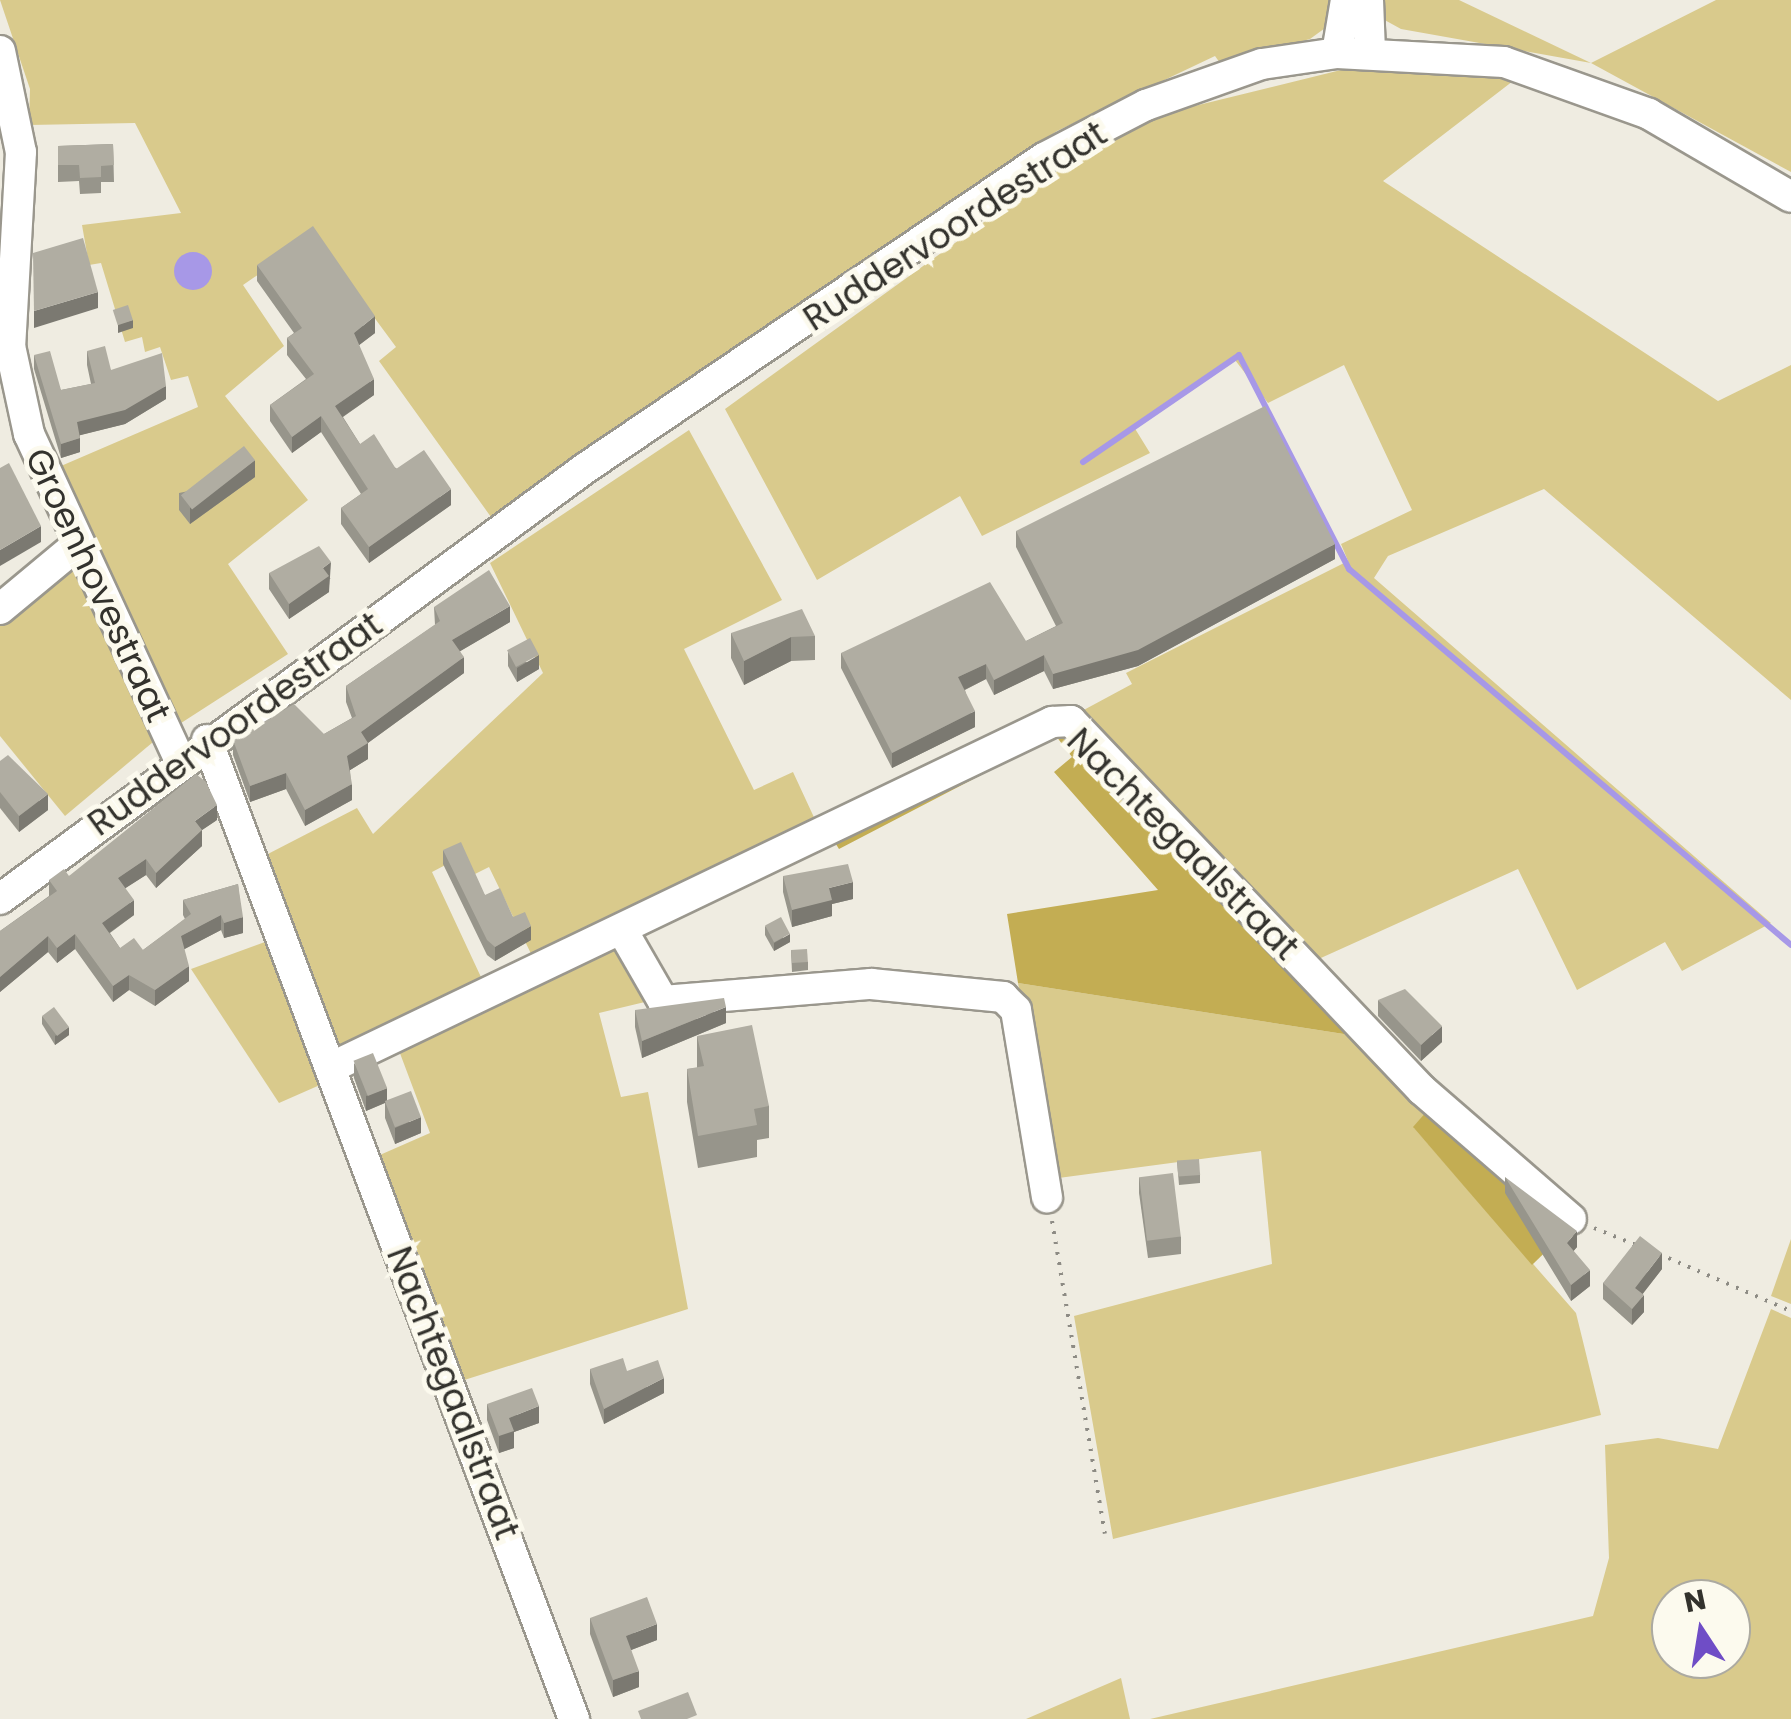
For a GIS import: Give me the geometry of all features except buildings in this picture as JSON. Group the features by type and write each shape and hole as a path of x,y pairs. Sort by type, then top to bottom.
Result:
{"street":[{"path":"1337,53 1346,0"},
{"path":"1368,0 1370,51"},
{"name":"Ruddervoordestraat","path":"0,899 207,740 473,554 595,485 694,398 1097,129 1247,69 1370,51 1504,62 1579,85 1728,152 1791,197"},
{"name":"Groenhovestraat","path":"0,52 21,152 10,346 12,412 180,761"},
{"path":"0,609 76,546"},
{"name":"Nachtegaalstraat","path":"330,1068 1052,722 1071,721 1446,1114 1571,1219"},
{"name":"Nachtegaalstraat","path":"207,740 574,1719"},
{"path":"622,930 663,1001 871,984 1002,997 1016,1010 1048,1197"}],"path":[{"path":"1048,1197 1105,1534"},
{"path":"1571,1219 1791,1311"}],"shaded area":[{"path":"0,0 1340,0 1332,23 1310,39 1220,63 1215,56 1057,131 491,517 379,361 396,347 314,236 243,285 284,346 225,396 308,500 228,564 288,654 178,725 54,469 198,407 188,376 171,380 160,347 145,352 142,337 125,342 101,263 89,265 82,225 181,213 135,123 29,125 30,89"},
{"path":"1377,0 1459,0 1591,63 1401,29 1381,18"},
{"path":"1716,0 1791,0 1791,172 1591,63"},
{"path":"1345,69 1440,69 1513,81 1383,181 1718,401 1791,365 1791,700 1544,489 1388,556 1374,578 1771,923 1682,971 1665,942 1577,990 1518,869 1312,962 1080,712 1132,684 1126,673 1348,561 1341,544 1412,510 1344,365 1268,403 1235,360 1134,427 1150,453 982,536 960,496 817,580 725,409 1070,160 1170,112"},
{"path":"193,252 206,258 212,271 206,284 193,290 180,284 174,271 180,258"},
{"path":"689,430 782,600 684,649 754,790 793,772 818,826 536,964 489,867 461,881 453,861 432,872 487,990 354,1045 333,1045 264,856 357,808 373,834 543,673 490,563"},
{"path":"78,565 159,737 65,816 0,736 0,620 61,566"},
{"path":"1059,719 1363,1037 1018,983 1007,914 1158,890 1054,772 1072,757 1056,736 839,849 829,833"},
{"path":"273,939 329,1081 279,1103 191,969"},
{"path":"617,945 649,1001 599,1013 621,1097 648,1092 688,1309 458,1382 373,1158 430,1133 398,1048"},
{"path":"1018,983 1363,1037 1427,1111 1414,1128 1576,1313 1601,1415 1113,1539 1074,1316 1272,1264 1261,1151 1051,1179"},
{"path":"1427,1111 1570,1228 1532,1265 1413,1127"},
{"path":"1791,1239 1791,1304 1771,1296"},
{"path":"1771,1309 1791,1318 1791,1719 1150,1719 1593,1616 1609,1558 1605,1445 1658,1438 1718,1449"},
{"path":"1121,1678 1130,1719 1026,1719"}],"waterway":[{"path":"1083,462 1239,355 1349,569 1791,945"}]}
